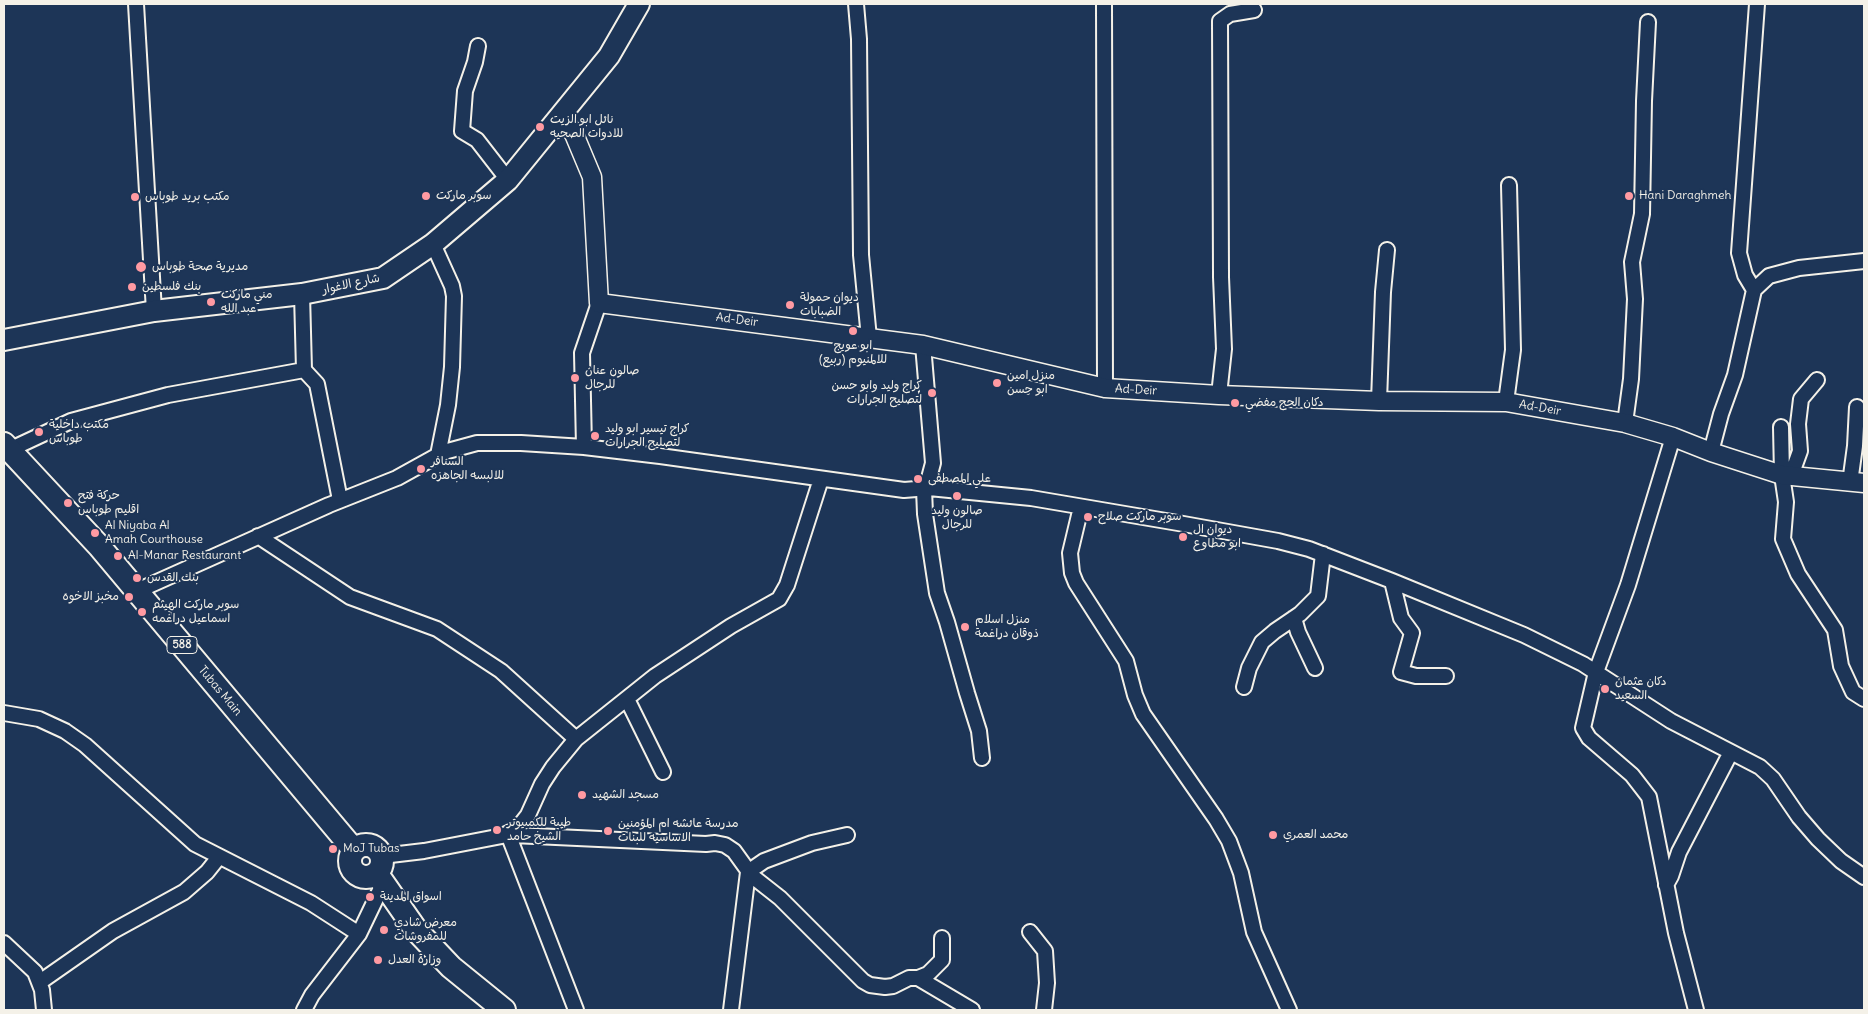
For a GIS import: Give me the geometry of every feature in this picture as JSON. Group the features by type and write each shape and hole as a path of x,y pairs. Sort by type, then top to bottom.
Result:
{"main road":[{"name":"شارع الاغوار","path":"4,340 154,311 302,294 383,278 433,244 508,180 609,56 638,4"},
{"name":"Tubas Main","path":"6,447 99,546 354,850 358,847 369,845 378,850 380,871"},
{"path":"380,871 416,930 451,967 504,1010"}],"street":[{"path":"136,4 154,311"},
{"path":"856,4 861,255 868,338"},
{"path":"1104,4 1105,388"},
{"path":"1754,290 1745,276 1739,253 1757,4"},
{"path":"1219,395 1224,348 1221,277 1220,21 1230,14 1254,10"},
{"path":"1625,423 1631,379 1635,299 1632,262 1642,214 1644,101 1648,22"},
{"path":"478,46 475,62 465,91 462,131 477,140 508,180"},
{"path":"561,115 574,134 592,177 599,302 582,353 584,447"},
{"path":"1506,402 1513,350 1509,186"},
{"path":"433,244 452,286 454,296 452,368 448,405 438,455"},
{"path":"1380,401 1383,292 1387,250"},
{"path":"1711,452 1721,414 1735,375 1754,290 1769,276 1799,268 1864,261"},
{"path":"302,294 304,370 317,384 340,500"},
{"name":"Ad-Deir","path":"599,302 923,345 1105,388 1219,395 1380,401 1506,402 1625,423 1673,437 1711,452 1787,476 1857,483"},
{"path":"923,345 934,463 927,489 926,514 937,593 948,622 966,693 979,731 982,758"},
{"path":"6,447 71,421 168,395 304,370"},
{"path":"1787,476 1800,451 1798,424 1801,399 1817,380"},
{"path":"1857,407 1855,446 1857,483"},
{"path":"1781,426 1787,476 1783,539 1798,574 1835,630 1841,666 1853,692 1864,699"},
{"path":"1673,437 1628,585 1596,672 1583,728 1589,738 1632,775 1649,797 1676,933 1696,1010"},
{"path":"137,591 340,500 397,478 438,455 460,446 477,443 521,443 584,447 904,490 927,489 1010,495 1278,541 1323,554 1524,635 1596,672 1671,721 1752,762 1767,774 1799,818 1818,839 1842,861 1864,877"},
{"path":"304,1010 312,995 359,934 380,871 424,851 502,836 523,824 553,767 576,739 655,676 721,632 779,599 787,585 821,479"},
{"path":"1080,507 1070,553 1071,568 1076,583 1126,661 1142,714 1216,819 1229,841 1241,873 1254,932 1289,1010"},
{"path":"258,536 350,597 437,629 501,671 576,739"},
{"path":"1244,687 1248,668 1262,642 1294,618 1318,596 1323,554"},
{"path":"1392,581 1401,618 1412,633 1401,672 1416,676 1446,676"},
{"path":"1294,618 1298,632 1315,668"},
{"path":"627,698 663,772"},
{"path":"4,713 39,719 71,735 85,745 195,844 311,903 359,934"},
{"path":"1666,885 1679,852 1730,752"},
{"path":"509,833 725,845 734,851 748,872 758,882 780,898 863,981 870,985 893,986 909,978 918,978 928,974 942,960 942,938"},
{"path":"509,833 576,1010"},
{"path":"731,1010 748,872 764,861 812,843 847,835"},
{"path":"40,982 113,931 184,892 207,872 219,856"},
{"path":"1030,932 1045,951 1047,983 1044,1010"},
{"path":"4,944 32,969 40,982 44,1010"},
{"path":"918,978 972,1010"}],"place":[{"name":"نائل ابو الزيت للادوات الصحيه","path":"540,127"},
{"name":"سوبر ماركت","path":"426,196"},
{"name":"Hani Daraghmeh","path":"1629,196"},
{"name":"مكتب بريد طوباس","path":"135,197"},
{"name":"مديرية صحة طوباس","path":"141,267"},
{"name":"بنك فلسطين","path":"132,287"},
{"name":"مني ماركت عبد الله","path":"211,302"},
{"name":"ديوان حمولة الضبابات","path":"790,305"},
{"name":"ابو عويج للالمنيوم (ربيع)","path":"853,331"},
{"name":"صالون عنان للرجال","path":"575,378"},
{"name":"منزل امين ابو حِسن","path":"997,383"},
{"name":"كراج وليد وابو حسن لتصليح الجرارات","path":"932,393"},
{"name":"دكان الحج مفضي","path":"1235,403"},
{"name":"مكتب داخلية طوباس","path":"39,432"},
{"name":"كراج تيسير ابو وليد لتصليح الجرارات","path":"595,436"},
{"name":"السنافر للالبسه الجاهزه","path":"421,469"},
{"name":"علي المصطفى","path":"918,479"},
{"name":"صالون وليد للرجال","path":"957,496"},
{"name":"حركة فتح اقليم طوباس","path":"68,503"},
{"name":"سوبر ماركت صلاح","path":"1088,517"},
{"name":"Al Niyaba Al Amah Courthouse","path":"95,533"},
{"name":"ديوان ال ابو مطاوع","path":"1183,537"},
{"name":"Al-Manar Restaurant","path":"118,556"},
{"name":"بنك القدس","path":"137,578"},
{"name":"مخبز الاخوه","path":"129,597"},
{"name":"سوبر ماركت الهيثم اسماعيل دراغمه","path":"142,612"},
{"name":"منزل اسلام ذوقان دراغمة","path":"965,627"},
{"name":"دكان عثمان السعيد","path":"1605,689"},
{"name":"مسجد الشهيد","path":"582,795"},
{"name":"طيبة للكمبيوتر الشيخ حامد","path":"497,830"},
{"name":"مدرسة عائشه ام المؤمنين الاساسيه للبنات","path":"608,831"},
{"name":"محمد العمري","path":"1273,835"},
{"name":"MoJ Tubas","path":"333,849"},
{"name":"اسواق المدينة","path":"370,897"},
{"name":"معرض شادي للمفروشات","path":"384,930"},
{"name":"وزارة العدل","path":"378,960"}]}
